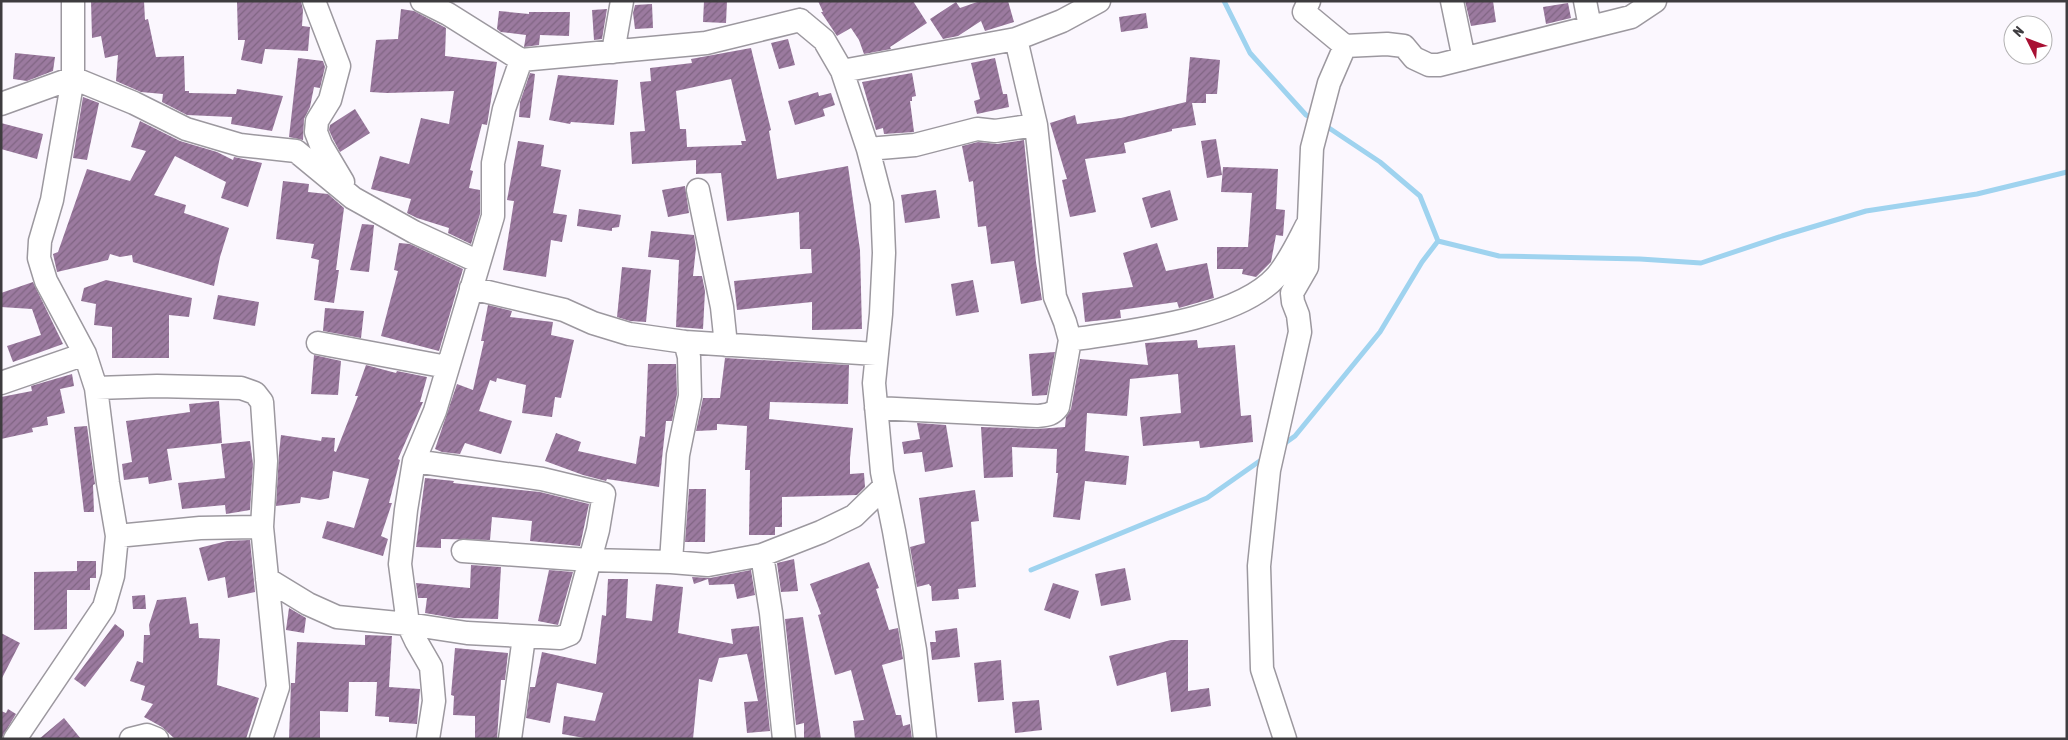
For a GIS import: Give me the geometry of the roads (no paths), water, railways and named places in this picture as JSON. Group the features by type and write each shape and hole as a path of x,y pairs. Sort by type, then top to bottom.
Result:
{"street":[{"path":"15,739 104,607 113,576 116,536 96,388 85,354 46,281 39,258 40,241 52,200 73,78 73,1"},
{"path":"314,1 339,66 330,100 317,121 316,132 320,145 353,198"},
{"path":"422,1 448,14 521,60 706,43 802,11 824,40 842,71 868,149 882,203 884,253 881,314 874,383 876,408 882,472 915,650 925,739"},
{"path":"613,52 622,1"},
{"path":"842,71 1016,39 1062,21 1099,1"},
{"path":"1308,1 1304,12 1345,46 1387,44 1404,46 1414,58 1430,65 1439,65 1631,17 1656,1"},
{"path":"1452,1 1464,59"},
{"path":"1585,1 1590,27"},
{"path":"876,408 1049,415 1054,413 1058,407 1070,340 1055,298 1036,125 1016,39"},
{"path":"1285,739 1262,669 1259,566 1269,470 1300,332 1298,315 1292,302 1292,293 1307,267 1312,148 1329,83 1345,46"},
{"path":"428,739 434,701 431,667 408,624 400,564 414,461 435,411 494,216 493,163 504,109 521,60"},
{"path":"1,104 73,78 186,128 240,144 296,151 353,198 414,232 479,262"},
{"path":"868,149 915,145 977,130 995,131 1036,125"},
{"path":"698,190 722,307 726,345"},
{"path":"1070,340 1148,327 1215,312 1252,296 1276,277 1310,219"},
{"path":"471,288 564,310 593,323 629,334 685,342 876,354"},
{"path":"318,342 447,367"},
{"path":"671,562 678,455 690,396 689,357 685,342"},
{"path":"1,383 85,354"},
{"path":"96,388 241,388 255,393 262,402 266,461 262,527 278,687 261,739"},
{"path":"268,579 308,604 338,617 408,624 467,633 560,638 570,634 598,530 604,494 542,479 414,461"},
{"path":"463,551 589,560 708,565 762,555 821,532 854,516 885,486"},
{"path":"116,536 200,528 262,527"},
{"path":"762,555 771,613 784,739"},
{"path":"510,739 524,637"},
{"path":"131,739 147,735 157,739"}],"waterway":[{"path":"1224,1 1250,53 1306,115 1314,119"},
{"path":"1323,124 1380,162 1420,196 1438,241"},
{"path":"1438,241 1499,256 1640,259 1701,263 1866,211 1977,194 2067,172"},
{"path":"1281,446 1295,436 1380,332 1422,262 1438,241"},
{"path":"1031,570 1207,498 1264,458"}]}
